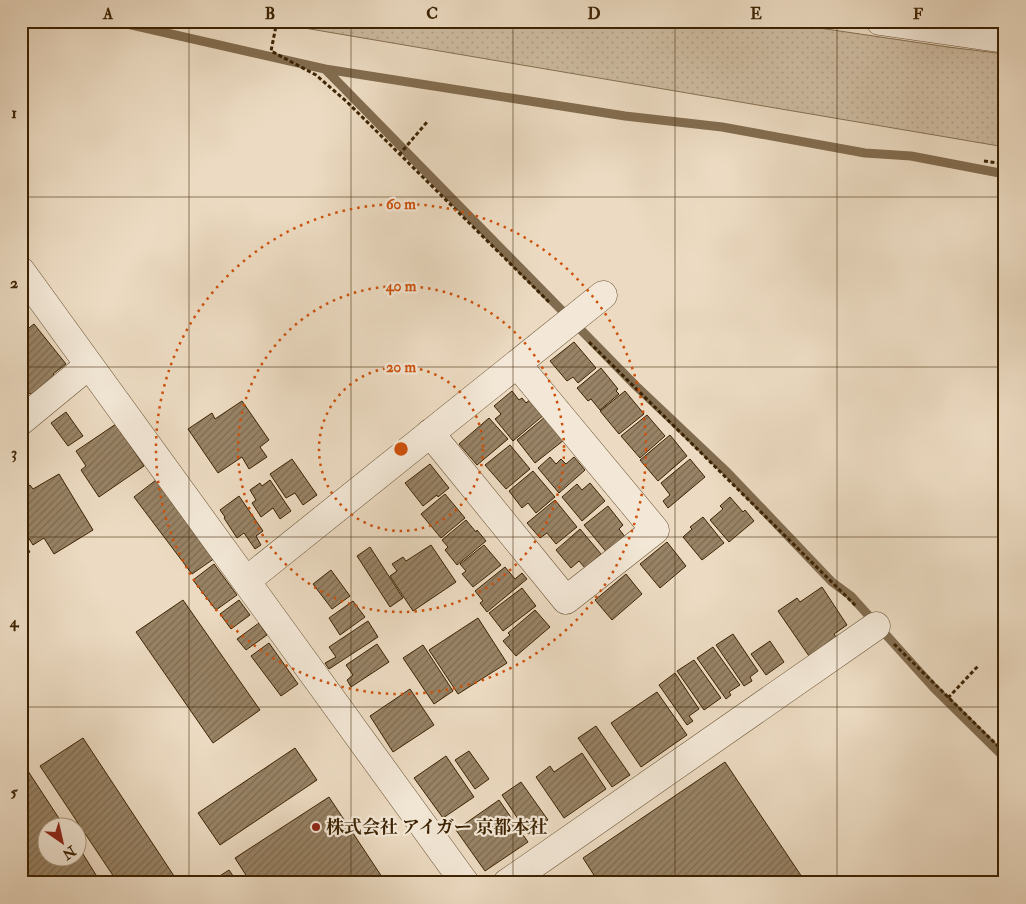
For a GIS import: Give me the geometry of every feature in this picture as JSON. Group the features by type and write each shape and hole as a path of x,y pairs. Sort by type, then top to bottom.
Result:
{"street":[{"path":"880,21 1005,39"},
{"path":"21,271 465,883"},
{"path":"246,581 603,295"},
{"path":"430,433 566,600 655,530 517,364"},
{"path":"21,421 90,365"},
{"path":"507,883 876,626"}],"path":[{"path":"277,21 271,51 316,75 346,101 1005,754"},
{"path":"400,155 427,122"},
{"path":"984,162 1005,164"},
{"path":"948,698 979,666"}],"shaded area":[{"path":"263,21 772,21 1005,54 1005,147"}],"building":[{"path":"34,324 66,364 53,374 59,380 35,399 30,393 21,399 21,334"},
{"path":"574,342 596,368 578,383 573,377 567,381 550,361"},
{"path":"601,368 618,389 616,391 619,394 600,410 591,399 588,401 577,388"},
{"path":"512,391 519,400 522,398 526,403 532,398 545,414 513,441 495,419 501,414 494,406"},
{"path":"625,391 644,414 619,434 600,411"},
{"path":"242,401 269,440 260,447 267,457 249,469 242,457 218,473 188,429 212,413 215,419"},
{"path":"66,412 83,436 68,446 51,423"},
{"path":"647,415 665,436 640,458 621,436"},
{"path":"545,417 564,440 535,463 517,440"},
{"path":"489,418 508,439 477,465 459,444"},
{"path":"116,424 144,466 99,497 81,470 86,466 76,451"},
{"path":"670,435 687,456 658,481 640,460"},
{"path":"510,445 530,469 506,489 485,465"},
{"path":"550,457 556,464 561,459 566,464 574,457 585,470 559,493 538,468"},
{"path":"292,459 317,495 303,505 295,493 286,498 270,474"},
{"path":"690,459 705,477 668,508 663,501 670,495 661,483"},
{"path":"430,464 449,488 423,506 405,483"},
{"path":"533,471 555,497 536,513 528,503 522,508 509,491"},
{"path":"59,474 93,530 54,554 44,538 33,545 21,526 21,491 30,485 33,489"},
{"path":"156,480 215,558 192,574 134,497"},
{"path":"270,480 291,511 280,519 273,508 261,517 252,503 256,500 250,490 260,483 262,486"},
{"path":"590,483 605,501 582,521 562,497 577,484 582,490"},
{"path":"445,494 465,518 441,538 421,514"},
{"path":"239,496 263,531 256,536 261,545 255,549 244,533 237,538 220,510"},
{"path":"730,497 754,521 729,542 710,520 723,509 720,506"},
{"path":"555,500 577,527 556,544 547,533 540,538 527,523"},
{"path":"608,506 623,525 619,529 626,538 608,554 584,525"},
{"path":"703,517 724,543 702,560 683,537 692,529 690,527"},
{"path":"466,520 486,541 457,565 445,550 448,547 442,540"},
{"path":"580,529 601,554 585,568 579,561 571,568 556,550"},
{"path":"21,538 30,552 21,557"},
{"path":"667,542 686,566 660,588 640,564"},
{"path":"431,545 456,582 413,611 390,576 397,571 392,564 403,557 406,561"},
{"path":"484,545 501,565 473,587 462,574 466,571 460,564"},
{"path":"370,547 403,598 390,607 357,556"},
{"path":"214,564 237,595 216,610 193,580"},
{"path":"505,567 515,579 522,573 527,579 487,612 480,603 483,601 475,591"},
{"path":"331,570 350,596 332,609 313,584"},
{"path":"626,574 642,594 612,620 595,600"},
{"path":"822,587 847,625 834,634 836,637 809,656 778,611 797,598 800,602"},
{"path":"522,588 536,606 503,631 489,613"},
{"path":"183,600 260,710 213,743 136,632"},
{"path":"239,600 250,615 231,629 220,614"},
{"path":"353,601 365,617 340,635 329,618"},
{"path":"535,610 550,627 516,656 503,641 510,635 508,633"},
{"path":"478,618 507,663 458,694 429,650"},
{"path":"368,621 378,637 329,669 325,663 336,657 329,647"},
{"path":"259,623 267,635 246,650 237,639"},
{"path":"733,634 758,671 750,677 752,681 744,686 716,645"},
{"path":"770,641 784,662 766,675 751,654"},
{"path":"269,643 298,684 281,696 251,656"},
{"path":"377,644 389,662 351,687 347,680 353,675 346,665"},
{"path":"423,645 453,691 434,704 403,658"},
{"path":"713,647 740,685 729,692 731,695 726,699 697,658"},
{"path":"694,660 721,698 704,710 677,671"},
{"path":"675,673 699,709 689,716 693,721 687,725 659,685"},
{"path":"410,689 434,725 393,752 370,716"},
{"path":"657,692 687,735 641,767 611,723"},
{"path":"596,726 630,775 612,787 578,738"},
{"path":"83,738 176,879 171,883 118,883 88,838 88,816 73,816 40,766"},
{"path":"295,748 317,780 220,845 198,813"},
{"path":"469,751 489,779 475,789 455,760"},
{"path":"582,753 606,789 564,818 536,777 550,766 554,772"},
{"path":"446,756 474,797 443,818 414,778"},
{"path":"725,762 806,883 599,883 583,858"},
{"path":"26,768 57,816 38,816 38,866 88,866 88,862 101,883 21,883 21,771"},
{"path":"521,782 548,820 528,834 502,795"},
{"name":"株式会社 アイガー 京都本社","path":"329,797 386,883 251,883 235,858"},
{"path":"499,800 528,842 485,871 456,830"},
{"path":"229,870 238,883 209,883"}],"waterway":[{"path":"114,21 325,69 625,116 722,127 865,153 911,156 1005,174"},
{"path":"325,69 635,385 728,473 832,582 851,596 934,688 1005,758"}],"place":[{"name":"株式会社 アイガー 京都本社","path":"316,827"}]}
